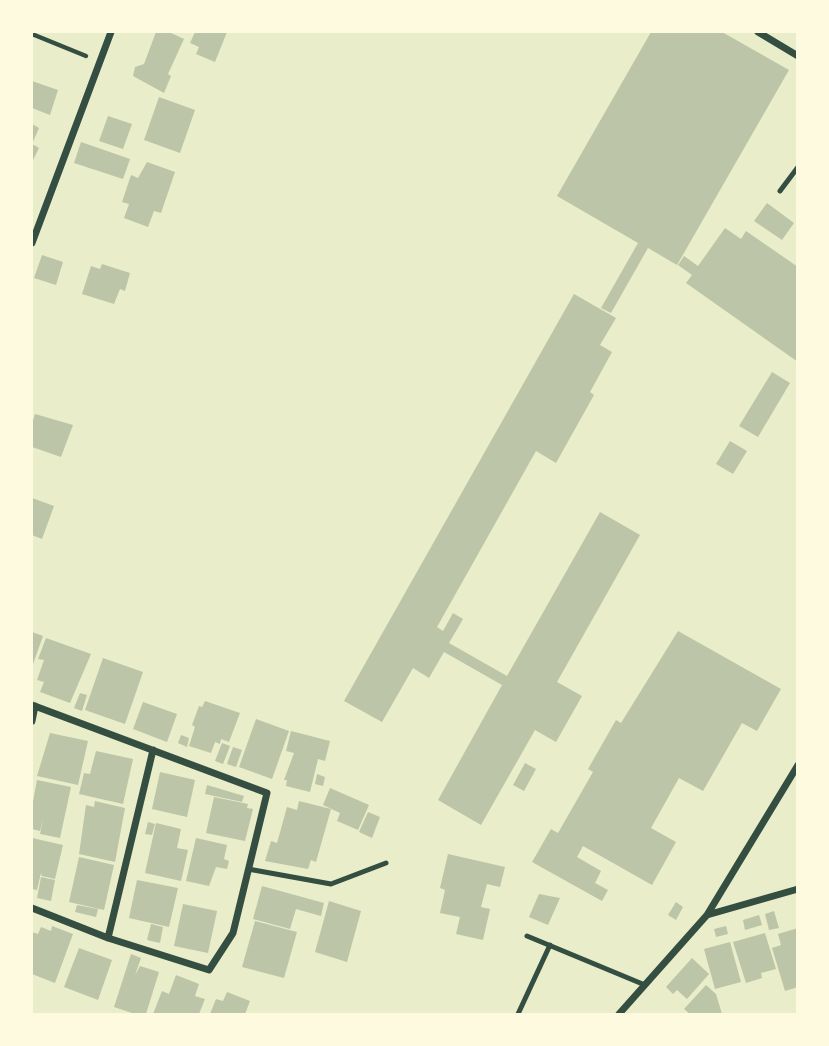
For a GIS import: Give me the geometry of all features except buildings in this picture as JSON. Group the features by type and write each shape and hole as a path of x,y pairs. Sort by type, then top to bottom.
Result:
{"street":[{"path":"32,243 111,32"},
{"path":"758,32 797,56"},
{"path":"32,721 33,706 267,793 233,933 209,970 108,938 32,908"},
{"path":"108,938 153,750"},
{"path":"619,1014 707,915 797,765"},
{"path":"707,915 797,889"}],"lane":[{"path":"780,191 797,167"},
{"path":"248,869 331,884 386,863"},
{"path":"527,936 645,985"},
{"path":"518,1014 550,945"}],"path":[{"path":"32,34 100,62"}]}
